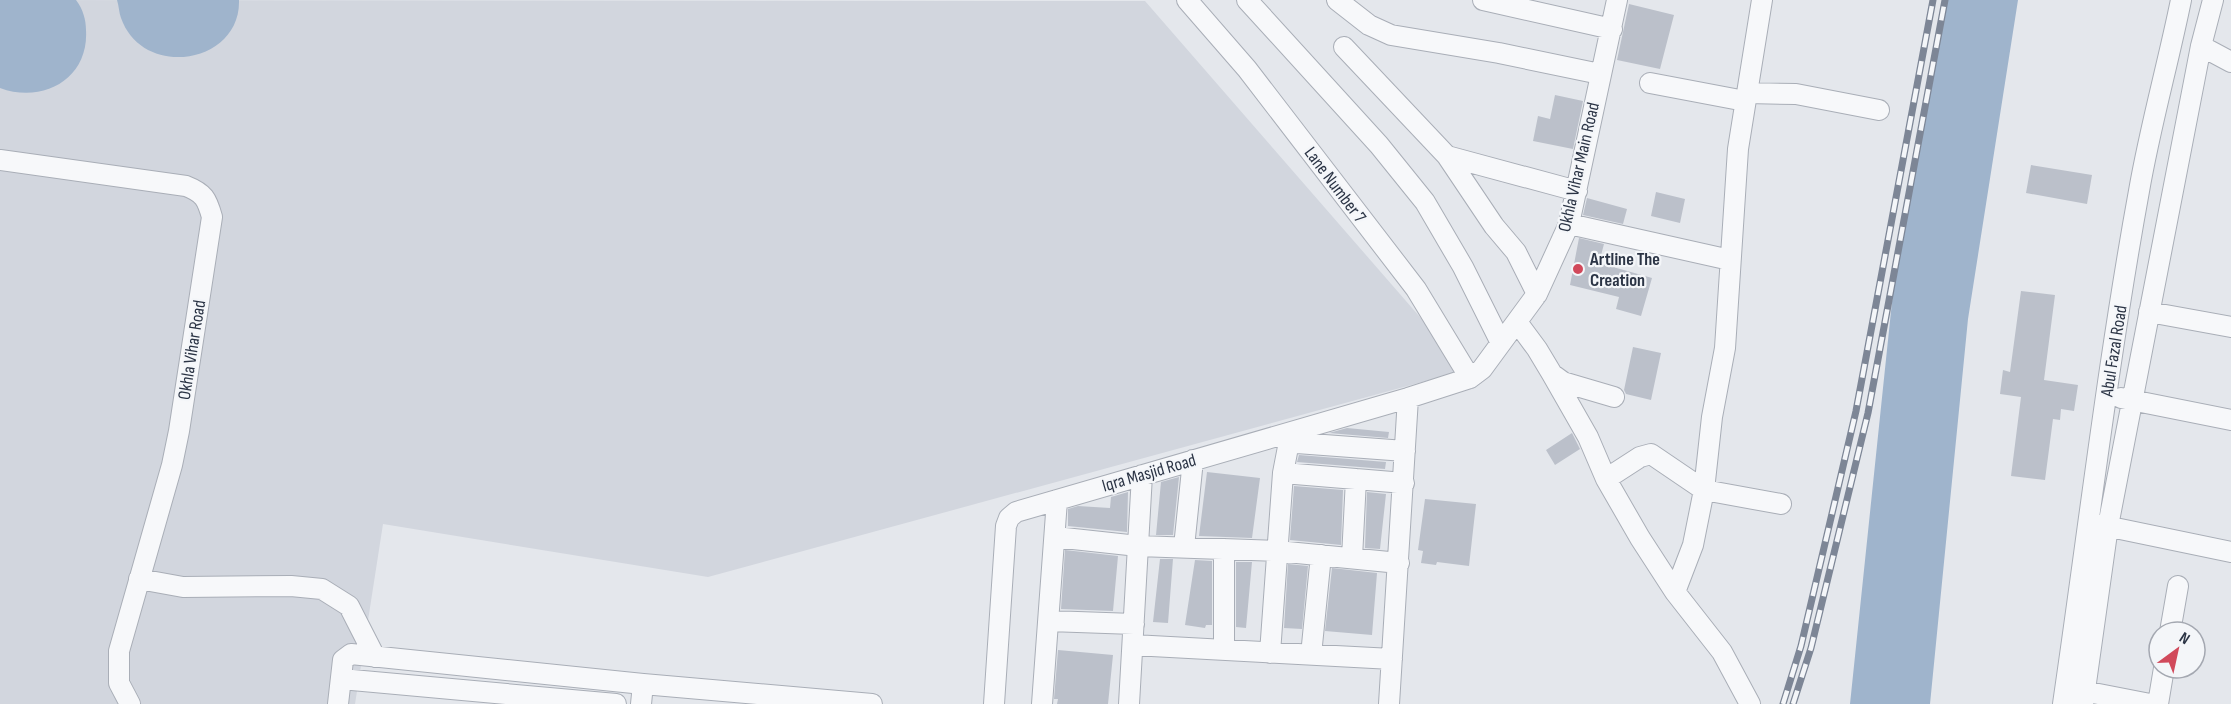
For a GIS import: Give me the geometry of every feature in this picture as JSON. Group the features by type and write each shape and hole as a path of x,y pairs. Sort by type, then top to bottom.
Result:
{"street":[{"name":"Lane Number 7","path":"1187,0 1247,69 1416,289 1470,378"},
{"path":"1246,0 1379,144 1425,202 1463,267 1501,343"},
{"path":"1338,0 1370,25 1401,38 1499,53 1600,74"},
{"path":"1483,0 1612,29"},
{"name":"Okhla Vihar Main Road","path":"1470,378 1482,369 1537,294 1569,224 1617,0"},
{"path":"1675,592 1693,545 1704,490 1712,417 1725,348 1738,149 1762,0"},
{"name":"Abul Fazal Road","path":"2064,696 2139,189 2181,0"},
{"path":"2084,697 2108,526 2201,45 2213,0"},
{"path":"2201,45 2231,63"},
{"path":"1344,47 1447,156 1494,226 1516,252 1537,294"},
{"path":"1650,83 1746,97 1796,94 1879,110"},
{"path":"1447,156 1577,191"},
{"name":"Okhla Vihar Road","path":"0,160 186,186 198,191 208,201 212,217 179,431 119,651 119,683 130,704"},
{"path":"1569,224 1730,260"},
{"path":"2149,312 2231,327"},
{"path":"1517,322 1538,349 1588,437 1606,479 1660,571 1722,652 1750,704"},
{"path":"1552,374 1563,382 1614,397"},
{"name":"Iqra Masjid Road","path":"994,704 1006,526 1009,518 1016,512 1470,378"},
{"path":"2107,396 2231,420"},
{"path":"1389,704 1408,398"},
{"path":"1270,653 1283,473 1286,452 1291,444 1405,451"},
{"path":"1606,479 1640,457 1651,454 1658,456 1704,490 1781,504"},
{"path":"1184,547 1193,460"},
{"path":"1283,473 1404,483"},
{"path":"1129,704 1142,475"},
{"path":"1352,558 1356,479"},
{"path":"1042,704 1058,500"},
{"path":"2088,522 2231,552"},
{"path":"1055,537 1138,546 1277,551 1399,563"},
{"path":"1224,549 1224,650"},
{"path":"1311,655 1321,555"},
{"path":"139,579 192,588 291,586 322,589 349,606 375,657"},
{"path":"2172,620 2178,586"},
{"path":"1049,621 1134,624"},
{"path":"1133,645 1392,659"},
{"path":"339,704 343,660 351,654 642,694 872,704"},
{"path":"341,678 616,704"},
{"path":"2158,704 2162,680"},
{"path":"2064,696 2150,704"}],"shaded area":[{"path":"0,0 1145,1 1466,370 708,577 383,524 355,704 0,704"}],"water":[{"path":"0,0 76,0 84,15 85,47 80,62 71,74 47,90 32,93 0,88"},
{"path":"117,0 239,0 235,22 224,39 208,50 189,56 169,56 149,50 132,38 121,18"},
{"path":"1948,0 2018,0 1968,319 1930,704 1850,704 1897,254 1927,112 1935,44"}],"building":[{"path":"1629,4 1674,15 1660,69 1617,60"},
{"path":"1555,95 1583,101 1573,149 1533,141 1538,116 1550,119"},
{"path":"2031,165 2092,175 2087,204 2026,193"},
{"path":"1656,192 1685,199 1680,223 1651,216"},
{"path":"1587,198 1627,209 1623,224 1583,215"},
{"path":"1579,238 1604,244 1599,263 1652,278 1641,316 1616,309 1619,297 1570,285"},
{"path":"2021,291 2055,295 2044,380 2078,385 2074,411 2061,409 2060,420 2053,419 2045,480 2011,476 2021,397 2000,394 2003,370 2010,372"},
{"path":"1633,347 1661,353 1651,400 1626,394 1624,390"},
{"path":"1347,428 1389,432 1388,438 1329,433"},
{"path":"1572,433 1580,449 1555,465 1546,450"},
{"path":"1299,455 1386,462 1385,469 1297,462"},
{"path":"1207,472 1260,478 1252,538 1199,536"},
{"path":"1179,477 1173,535 1156,535 1161,482"},
{"path":"1294,486 1343,490 1341,545 1290,540"},
{"path":"1128,492 1127,532 1068,526 1068,509 1078,506 1110,508 1111,497"},
{"path":"1367,492 1386,494 1380,549 1365,548"},
{"path":"1425,499 1476,504 1469,566 1437,562 1436,565 1421,563 1423,551 1418,550"},
{"path":"1065,550 1118,556 1113,611 1061,609"},
{"path":"1160,559 1173,559 1168,623 1153,622"},
{"path":"1195,560 1212,561 1212,625 1206,625 1205,628 1185,625"},
{"path":"1236,562 1252,562 1246,628 1236,627"},
{"path":"1288,564 1308,566 1302,629 1284,628"},
{"path":"1332,568 1377,573 1372,635 1325,631"},
{"path":"1058,650 1113,655 1108,704 1057,704 1058,699 1054,699"}],"railway":[{"path":"1783,704 1801,646 1856,411 1933,0"},
{"path":"1793,704 1811,648 1868,413 1945,0"}],"place":[{"name":"Artline The Creation","path":"1578,269"}]}
